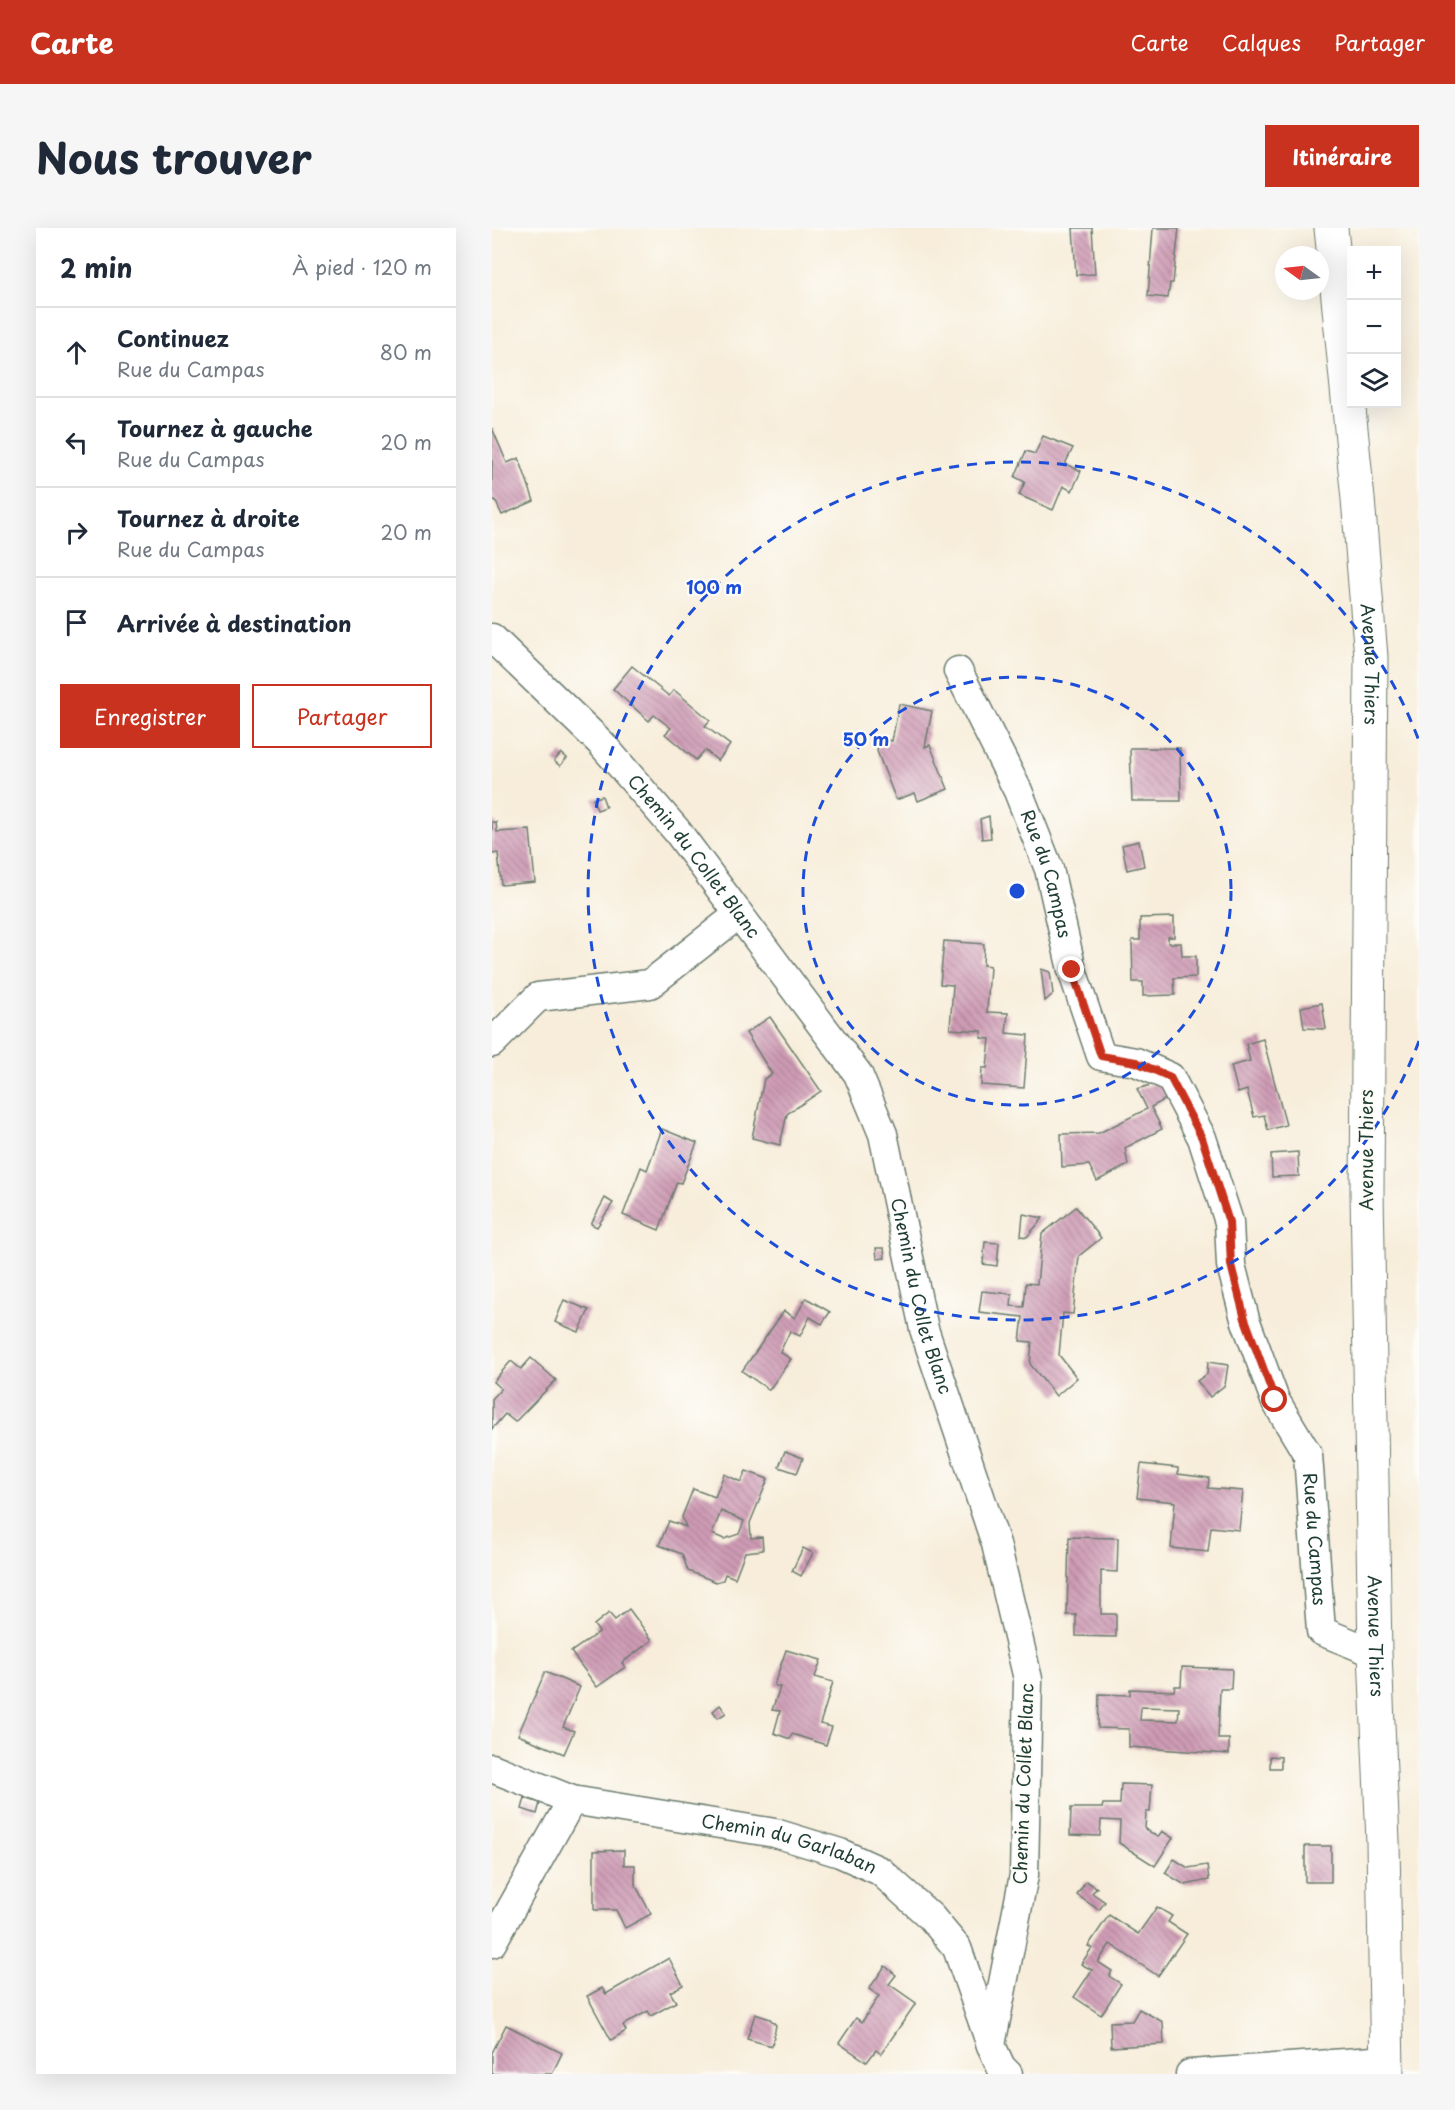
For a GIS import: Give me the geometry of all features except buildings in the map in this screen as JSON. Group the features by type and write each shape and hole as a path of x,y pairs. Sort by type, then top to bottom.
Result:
{"main road":[{"name":"Avenue Thiers","path":"1331,228 1371,657 1366,1192 1375,1653 1383,1842 1387,2067"}],"street":[{"name":"Chemin du Collet Blanc","path":"492,638 601,743 677,831 858,1074 883,1134 924,1329 996,1544 1028,1679 1024,1875 991,2045"},
{"name":"Rue du Campas","path":"958,671 1018,791 1049,869 1072,970 1101,1056 1136,1062 1170,1077 1202,1138 1229,1222 1231,1265 1245,1319 1275,1400 1308,1455 1321,1630 1375,1653"},
{"path":"492,1043 538,998 650,984 739,914"},
{"name":"Chemin du Garlaban","path":"492,1768 572,1800 775,1833 840,1853 880,1871 931,1917 957,1948 991,2045"},
{"path":"492,1943 572,1800"},
{"path":"991,2045 1001,2067 1008,2074"},
{"path":"1190,2074 1387,2067"}],"route":[{"path":"1072,970 1101,1056 1136,1062 1170,1077 1202,1138 1229,1222 1231,1265 1245,1319 1275,1400"}]}
